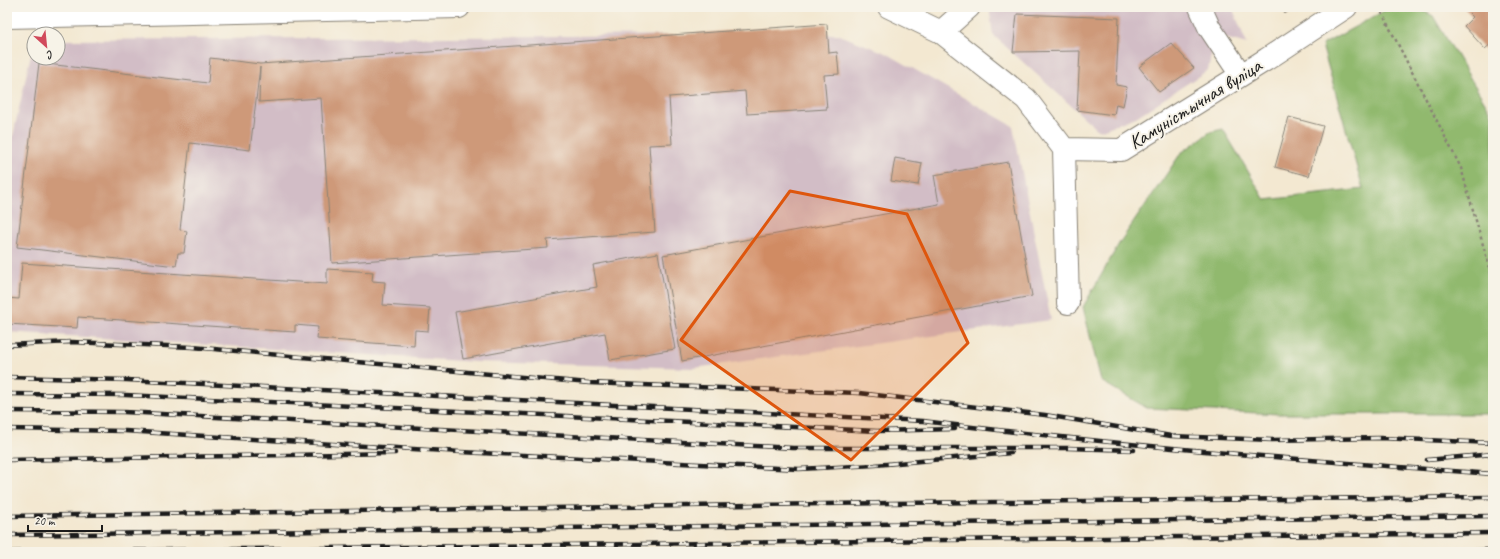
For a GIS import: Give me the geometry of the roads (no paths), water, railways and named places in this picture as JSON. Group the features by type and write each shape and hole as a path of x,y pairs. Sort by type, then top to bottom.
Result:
{"street":[{"path":"7,17 458,7"},
{"path":"888,7 941,32 1026,99 1064,149 1068,303"},
{"path":"941,32 969,7"},
{"path":"1200,7 1209,27 1241,75"},
{"name":"Камуністычная вуліца","path":"1064,149 1122,150 1267,59 1346,7"}],"railway":[{"path":"7,345 71,342 192,347 589,383 859,393 1045,415 1171,436 1272,440 1380,438 1493,443"},
{"path":"7,377 127,380 923,421 994,430 1207,451 1493,474"},
{"path":"7,394 125,395 877,431 955,429"},
{"path":"7,411 124,412 793,448 1067,448 1134,450"},
{"path":"7,429 125,431 461,452 799,469 875,465 1011,453"},
{"path":"7,460 395,453"},
{"path":"1427,460 1493,454"},
{"path":"7,516 891,503 1493,497"},
{"path":"7,535 1493,516"},
{"path":"12,552 1493,533"},
{"path":"1331,552 1493,550"}]}
